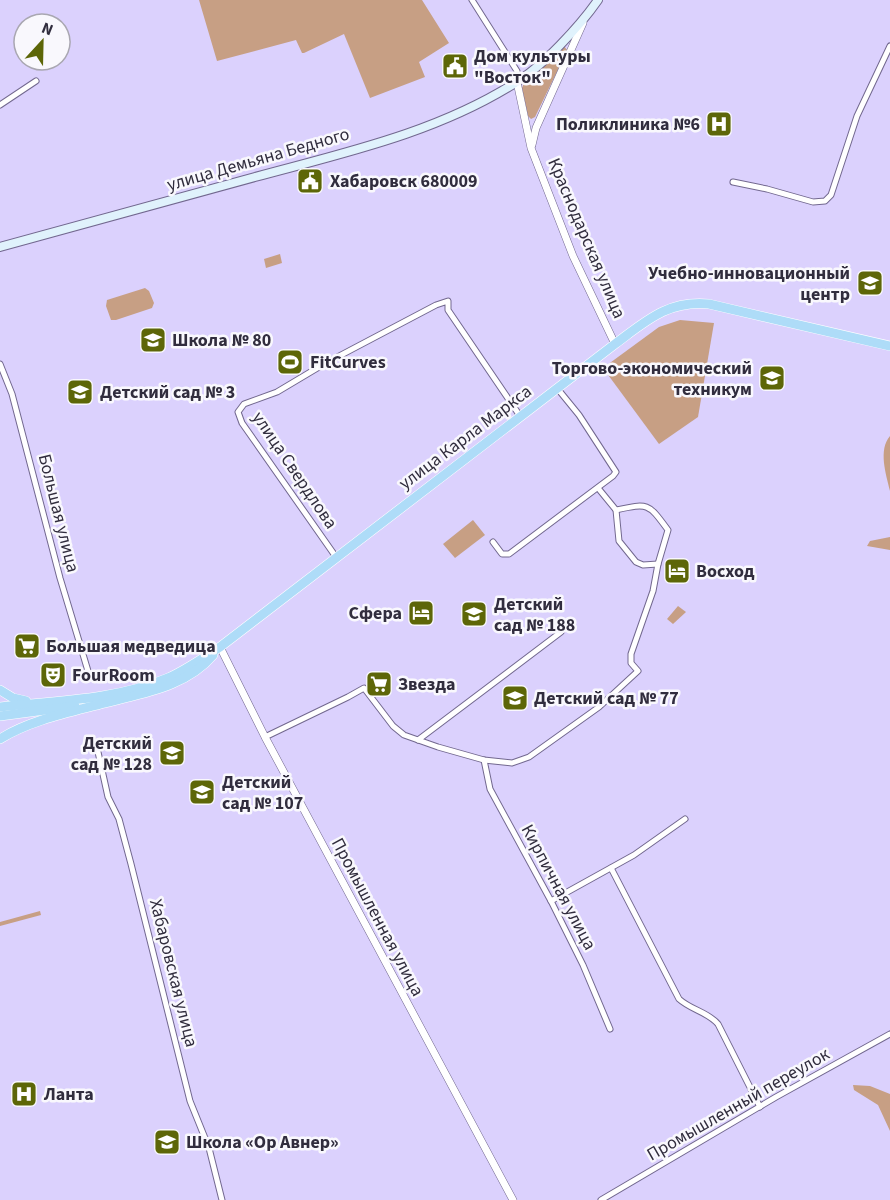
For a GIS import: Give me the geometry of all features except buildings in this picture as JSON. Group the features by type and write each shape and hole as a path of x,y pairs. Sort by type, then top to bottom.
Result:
{"highway":[{"name":"улица Карла Маркса","path":"0,707 103,695 150,685 170,677 220,647 520,416 661,311 696,303 730,308 890,346"},
{"name":"улица Карла Маркса","path":"105,703 173,684 206,664 220,647"},
{"path":"0,690 20,700 40,702"},
{"path":"0,716 105,703"},
{"path":"0,739 9,733 45,720 105,703"}],"main road":[{"path":"517,82 535,68 584,20 598,0"},
{"name":"улица Демьяна Бедного","path":"0,247 375,144 445,120 517,82"}],"street":[{"path":"472,0 517,71 517,82"},
{"path":"531,148 536,128 584,20"},
{"path":"733,182 813,202 825,201 831,195 857,116 890,46"},
{"path":"0,105 36,81"},
{"name":"Краснодарская улица","path":"517,82 531,148 573,256 615,344"},
{"name":"улица Свердлова","path":"336,557 242,423 238,412 244,404 277,392 324,364 436,305 448,301 448,309 520,416"},
{"name":"Большая улица","path":"0,364 12,394 60,578 88,670"},
{"path":"493,542 502,554 509,554 616,472 579,415 557,388"},
{"path":"598,488 616,510 619,542 636,562 644,565 658,564"},
{"path":"265,737 364,688 393,726 404,735 484,760 512,763 529,756 599,707 638,670 631,663 631,654 653,591 668,530 652,509 639,505 616,510"},
{"path":"418,740 561,632"},
{"name":"Промышленная улица","path":"220,647 265,737 513,1200"},
{"name":"Хабаровская улица","path":"98,752 108,797 119,819 131,864 190,1101 209,1148 222,1200"},
{"name":"Кирпичная улица","path":"484,760 490,789 584,965 610,1029"},
{"path":"551,901 634,855 685,819"},
{"path":"611,868 679,999 689,1008 712,1018 718,1024 760,1107"},
{"name":"Промышленный переулок","path":"601,1200 890,1034"}],"shaded area":[{"path":"199,0 422,0 449,43 419,62 425,77 370,98 344,34 304,53 296,40 217,61"},
{"path":"564,46 566,53 535,117 531,119 528,116 522,88 524,83"},
{"path":"280,254 282,263 266,268 264,259"},
{"path":"145,288 149,291 154,303 152,308 111,320 106,306 107,300"},
{"path":"680,320 714,323 698,417 659,444 603,368 659,327"},
{"path":"890,436 890,491 885,470 884,448"},
{"path":"473,520 485,535 455,558 443,544"},
{"path":"890,537 890,550 867,546 870,541"},
{"path":"678,606 686,612 673,624 667,619"},
{"path":"40,911 41,915 0,926 0,922"},
{"path":"853,1085 870,1086 890,1094 890,1131 878,1105 854,1090"}],"place":[{"name":"Дом культуры \"Восток\"","path":"455,66"},
{"name":"Поликлиника №6","path":"719,124"},
{"name":"Хабаровск 680009","path":"310,181"},
{"name":"Учебно-инновационный центр","path":"870,283"},
{"name":"Школа № 80","path":"153,340"},
{"name":"FitCurves","path":"290,362"},
{"name":"Торгово-экономический техникум","path":"772,378"},
{"name":"Детский сад № 3","path":"80,392"},
{"name":"Восход","path":"677,571"},
{"name":"Сфера","path":"421,613"},
{"name":"Детский сад № 188","path":"474,614"},
{"name":"Большая медведица","path":"27,646"},
{"name":"FourRoom","path":"53,675"},
{"name":"Звезда","path":"379,684"},
{"name":"Детский сад № 77","path":"515,698"},
{"name":"Детский сад № 128","path":"172,753"},
{"name":"Детский сад № 107","path":"202,792"},
{"name":"Ланта","path":"24,1094"},
{"name":"Школа «Ор Авнер»","path":"167,1142"}]}
